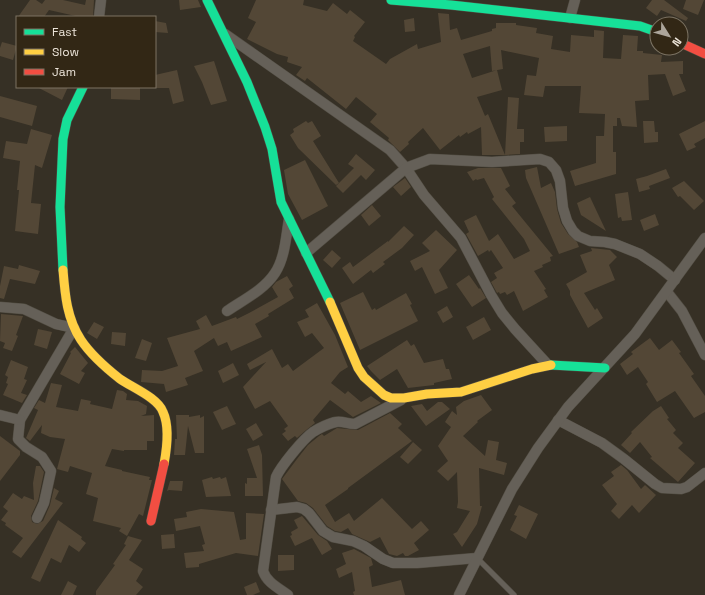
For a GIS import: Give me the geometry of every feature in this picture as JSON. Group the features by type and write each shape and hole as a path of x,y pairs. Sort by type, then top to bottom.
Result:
{"street":[{"path":"99,16 101,0"},
{"path":"207,0 261,113 270,141 275,165 276,184 281,202 337,318 358,368 364,377 384,395 391,398 404,398 427,394 461,392 548,365 605,368"},
{"path":"391,0 570,18 640,26 649,29"},
{"path":"570,18 575,0"},
{"path":"224,34 390,150 406,168 424,195 461,238 502,313 548,365"},
{"path":"689,47 705,54"},
{"path":"83,88 67,120 64,132 59,195 61,253 67,305 74,328 84,343 109,371 162,406 164,412 166,446 165,460 151,521"},
{"path":"306,254 406,168 430,159 492,162 540,159 549,162 556,170 560,181 563,208 567,221 578,236 590,241 615,244 640,254 675,280"},
{"path":"227,311 268,283 276,272 285,244 289,219"},
{"path":"459,595 476,558 512,489 538,448 568,407 635,334 705,238"},
{"path":"667,292 682,311 705,355"},
{"path":"0,307 24,310 56,324 74,328"},
{"path":"37,518 44,503 51,471 42,457 26,447 18,439 20,420 74,328"},
{"path":"288,595 269,582 263,571 276,477 279,470 305,439 313,432 335,422 355,424 404,398"},
{"path":"0,415 20,420"},
{"path":"558,420 602,443 662,488 681,489 687,487 705,473"},
{"path":"271,510 297,508 304,509 323,531 333,536 353,541 364,546 383,559 393,563 417,564 476,558"}],"lane":[{"path":"476,558 514,595"}],"building":[{"path":"30,0 36,0 42,4 45,0 63,0 85,5 86,0 94,0 93,16 76,16 49,10 45,16 19,16"},
{"path":"179,0 198,0 201,7 180,10"},
{"path":"256,0 304,0 303,5 327,11 333,3 347,14 350,10 365,22 354,36 353,41 386,64 390,59 417,44 418,49 441,42 438,13 449,14 450,30 457,28 461,40 492,31 492,29 496,28 496,23 516,23 516,25 537,28 536,33 553,36 551,49 570,52 571,35 594,37 594,30 604,31 603,58 621,59 623,35 638,36 637,51 643,51 643,53 649,54 649,56 662,56 661,62 683,61 683,74 679,74 686,91 673,96 665,74 648,75 649,100 635,101 637,127 622,126 620,118 617,118 617,126 613,126 613,152 616,152 616,174 575,186 570,171 596,163 596,136 604,136 605,114 579,113 581,86 545,86 543,97 524,95 527,75 536,76 539,58 501,50 503,69 497,70 502,90 477,97 485,116 488,114 505,155 482,155 481,127 468,134 467,132 460,137 459,135 440,150 423,128 400,152 388,140 389,138 370,122 377,114 356,97 346,109 307,78 305,81 296,75 302,67 287,62 288,57 277,54 247,39 256,22 248,18","holes":["490,46 492,71 496,70 472,78 463,54"]},
{"path":"652,0 664,0 685,16 675,16 661,10 657,16 646,8"},
{"path":"686,0 704,0 698,15 683,9"},
{"path":"414,18 415,31 405,32 404,20"},
{"path":"156,21 166,23 168,33 156,32"},
{"path":"2,42 16,46 13,60 0,56"},
{"path":"214,61 227,101 211,105 194,66"},
{"path":"177,70 184,101 173,104 169,88 156,88 156,75"},
{"path":"39,88 68,88 62,100"},
{"path":"111,88 140,88 140,100 111,99"},
{"path":"0,96 37,106 32,126 0,117"},
{"path":"508,97 519,98 517,129 524,129 524,142 520,142 520,154 505,155"},
{"path":"306,121 308,123 312,121 321,136 313,141 339,183 336,185 298,148 290,135 294,132 293,129"},
{"path":"643,121 654,121 655,132 658,132 658,142 644,143"},
{"path":"705,121 705,138 694,144 696,147 687,151 679,134"},
{"path":"567,126 567,141 545,142 544,127"},
{"path":"31,129 52,135 42,168 35,165 31,203 41,204 38,234 15,231 20,161 3,158 6,141 27,144"},
{"path":"356,154 375,170 366,180 361,175 343,193 336,186 354,168 348,164"},
{"path":"305,160 328,206 302,220 288,194 284,170"},
{"path":"537,167 541,188 551,183 555,192 557,209 561,223 568,234 577,242 579,247 559,254 526,178 525,170"},
{"path":"478,168 501,168 510,186 505,189 516,203 512,206 553,256 550,257 551,261 534,271 546,289 544,290 548,297 523,311 514,291 507,295 505,292 500,294 499,292 497,293 491,282 497,278 494,273 503,268 491,250 489,252 488,250 478,256 466,234 469,232 464,221 476,215 489,241 498,234 514,259 530,251 524,239 492,199 494,197 484,178 473,181 467,172"},
{"path":"666,169 670,178 649,186 650,189 639,192 636,179"},
{"path":"405,178 411,187 401,196 393,187"},
{"path":"684,181 704,201 694,210 680,196 678,197 672,188"},
{"path":"628,192 632,220 622,221 621,217 618,218 615,194"},
{"path":"590,197 606,231 581,215 577,203"},
{"path":"372,205 381,216 369,226 361,215"},
{"path":"655,214 659,225 644,231 640,220"},
{"path":"404,226 414,235 402,248 383,262 385,264 373,273 371,270 353,284 342,268 350,262 353,267 388,242"},
{"path":"436,230 457,250 439,270 448,288 435,294 422,267 415,271 410,261 430,251 422,243"},
{"path":"591,248 610,250 617,257 609,265 615,280 584,293 595,310 597,308 603,318 588,328 570,295 570,291 566,284 587,272 580,255 592,251"},
{"path":"332,250 341,258 332,268 323,260"},
{"path":"19,265 40,271 35,284 10,279 4,299 0,298 0,286 4,266 18,269"},
{"path":"469,275 486,298 472,307 456,284"},
{"path":"287,276 293,286 289,289 294,298 255,324 262,337 231,351 227,342 218,346 214,338 194,351 203,371 185,378 188,385 166,392 164,384 141,382 142,370 162,371 178,366 167,338 200,329 196,321 206,315 212,326 236,317 237,319 249,313 278,297 272,287 276,282"},
{"path":"363,292 372,310 375,308 376,310 406,293 418,321 360,350 340,303"},
{"path":"317,303 335,335 348,367 340,372 331,383 345,394 348,391 361,402 371,396 381,403 353,417 330,400 313,420 315,423 297,438 295,436 288,441 282,434 286,431 284,429 288,426 270,401 255,409 243,387 266,362 250,370 247,364 272,349 282,368 288,364 293,371 324,348 312,333 305,337 297,322 309,317 305,310"},
{"path":"447,306 453,317 443,323 437,312"},
{"path":"1,314 23,316 16,335 18,336 12,351 3,348 5,343 0,341"},
{"path":"484,317 491,330 473,340 466,327"},
{"path":"94,322 104,327 97,339 87,333"},
{"path":"38,329 52,332 47,349 34,345"},
{"path":"112,332 126,333 125,346 111,344"},
{"path":"650,338 659,350 672,340 681,352 679,353 694,374 691,376 705,396 705,412 694,418 675,391 657,402 646,384 648,382 638,367 627,375 620,364 633,354 631,352"},
{"path":"142,339 152,343 146,361 135,358"},
{"path":"407,340 411,346 414,344 424,363 443,359 446,369 449,369 452,379 434,383 434,385 408,388 397,369 380,380 367,366"},
{"path":"75,347 88,363 81,371 85,373 79,384 60,374 71,353 70,352"},
{"path":"11,360 28,367 24,379 27,380 21,393 27,395 22,403 3,395 8,384 6,383 8,377 5,375"},
{"path":"233,363 239,375 223,383 218,371"},
{"path":"51,383 62,385 56,407 78,411 81,399 91,401 90,404 112,409 117,390 123,391 127,394 126,400 138,401 147,406 146,414 141,416 154,415 154,441 147,441 147,450 124,451 112,449 105,466 150,477 149,480 152,480 143,516 139,514 127,536 119,531 121,528 93,521 98,498 86,494 92,473 70,466 68,472 57,469 65,439 50,437 41,433 42,425 30,441 26,438 38,410 34,408 39,400 45,403"},
{"path":"481,395 492,410 477,421 478,422 463,436 485,456 488,440 499,442 496,460 507,463 504,475 479,468 480,506 482,506 477,524 462,547 453,534 457,532 470,511 457,508 457,472 448,481 437,471 448,461 438,446 451,427 445,422 452,411 457,415 456,407 464,401"},
{"path":"438,402 442,402 450,409 426,426 411,406 422,404 427,411"},
{"path":"227,406 236,424 222,430 213,412"},
{"path":"661,406 669,418 667,419 676,430 673,433 683,443 678,448 695,463 678,482 650,458 652,457 640,442 630,453 621,445 632,433 631,432 653,411"},
{"path":"390,413 402,424 398,428 412,441 325,505 335,522 349,513 354,521 382,498 412,529 421,521 429,530 414,543 419,550 408,556 405,556 403,553 397,556 389,554 380,537 370,542 352,534 348,528 341,532 335,531 327,526 313,508 306,503 298,501 282,479 308,445 322,434 324,436 337,428 358,430"},
{"path":"176,415 189,415 189,417 200,415 200,418 204,416 204,453 195,453 188,426 185,455 174,455 175,439 177,439"},
{"path":"256,423 263,435 253,441 246,429"},
{"path":"0,436 20,451 20,455 0,481"},
{"path":"413,442 422,450 408,464 400,457"},
{"path":"259,445 262,455 263,496 245,496 245,483 247,484 247,478 257,478 247,449"},
{"path":"621,465 627,470 641,489 645,485 656,495 639,513 632,505 619,519 611,511 617,504 602,485 614,476 611,472"},
{"path":"36,466 40,466 44,472 38,501 31,516 32,522 37,524 43,521 50,505 54,488 59,491 55,499 63,503 21,558 12,552 23,538 5,525 6,523 1,520 8,511 3,507 13,493 22,499 24,496 34,500 33,483"},
{"path":"212,477 213,479 220,477 221,479 226,477 231,496 206,497 202,480"},
{"path":"170,481 183,481 182,491 167,491"},
{"path":"519,505 538,514 526,539 510,530 517,516 514,515"},
{"path":"201,509 234,512 240,540 246,539 246,513 264,514 258,556 236,553 199,564 199,567 186,568 184,553 204,551 202,545 205,544 200,526 176,531 174,519 187,517 186,512"},
{"path":"302,516 318,535 327,541 332,549 322,555 312,538 295,546 290,536 292,535 291,532 298,528 294,520"},
{"path":"58,520 82,537 81,539 86,543 79,552 69,545 61,563 51,558 40,582 31,578"},
{"path":"174,534 175,548 162,549 161,535"},
{"path":"128,536 142,540 129,560 143,569 136,581 143,587 136,595 96,595 96,591 115,565 113,564 126,545 124,544"},
{"path":"354,549 371,558 373,565 369,567 372,587 401,580 405,595 354,595 353,592 355,591 352,572 339,578 336,569 346,564 342,553"},
{"path":"278,555 294,555 294,570 278,571"},
{"path":"68,581 77,586 73,595 61,595"},
{"path":"256,582 260,592 253,595 247,595 244,587"}],"traffic: fast":[{"path":"207,0 247,82 265,127 272,149 281,202 330,302"},
{"path":"391,0 451,5 640,26 649,29"},
{"path":"63,270 60,207 63,139 67,120 83,88"},
{"path":"551,365 605,368"}],"traffic: slow":[{"path":"63,270 66,298 70,315 76,332 81,340 89,351 104,366 120,379 151,398 163,412 167,424 167,444 164,464"},
{"path":"330,302 358,368 364,377 384,395 391,398 461,392 532,369 551,365"}],"traffic: jam":[{"path":"689,47 705,54"},
{"path":"151,521 164,464"}]}
